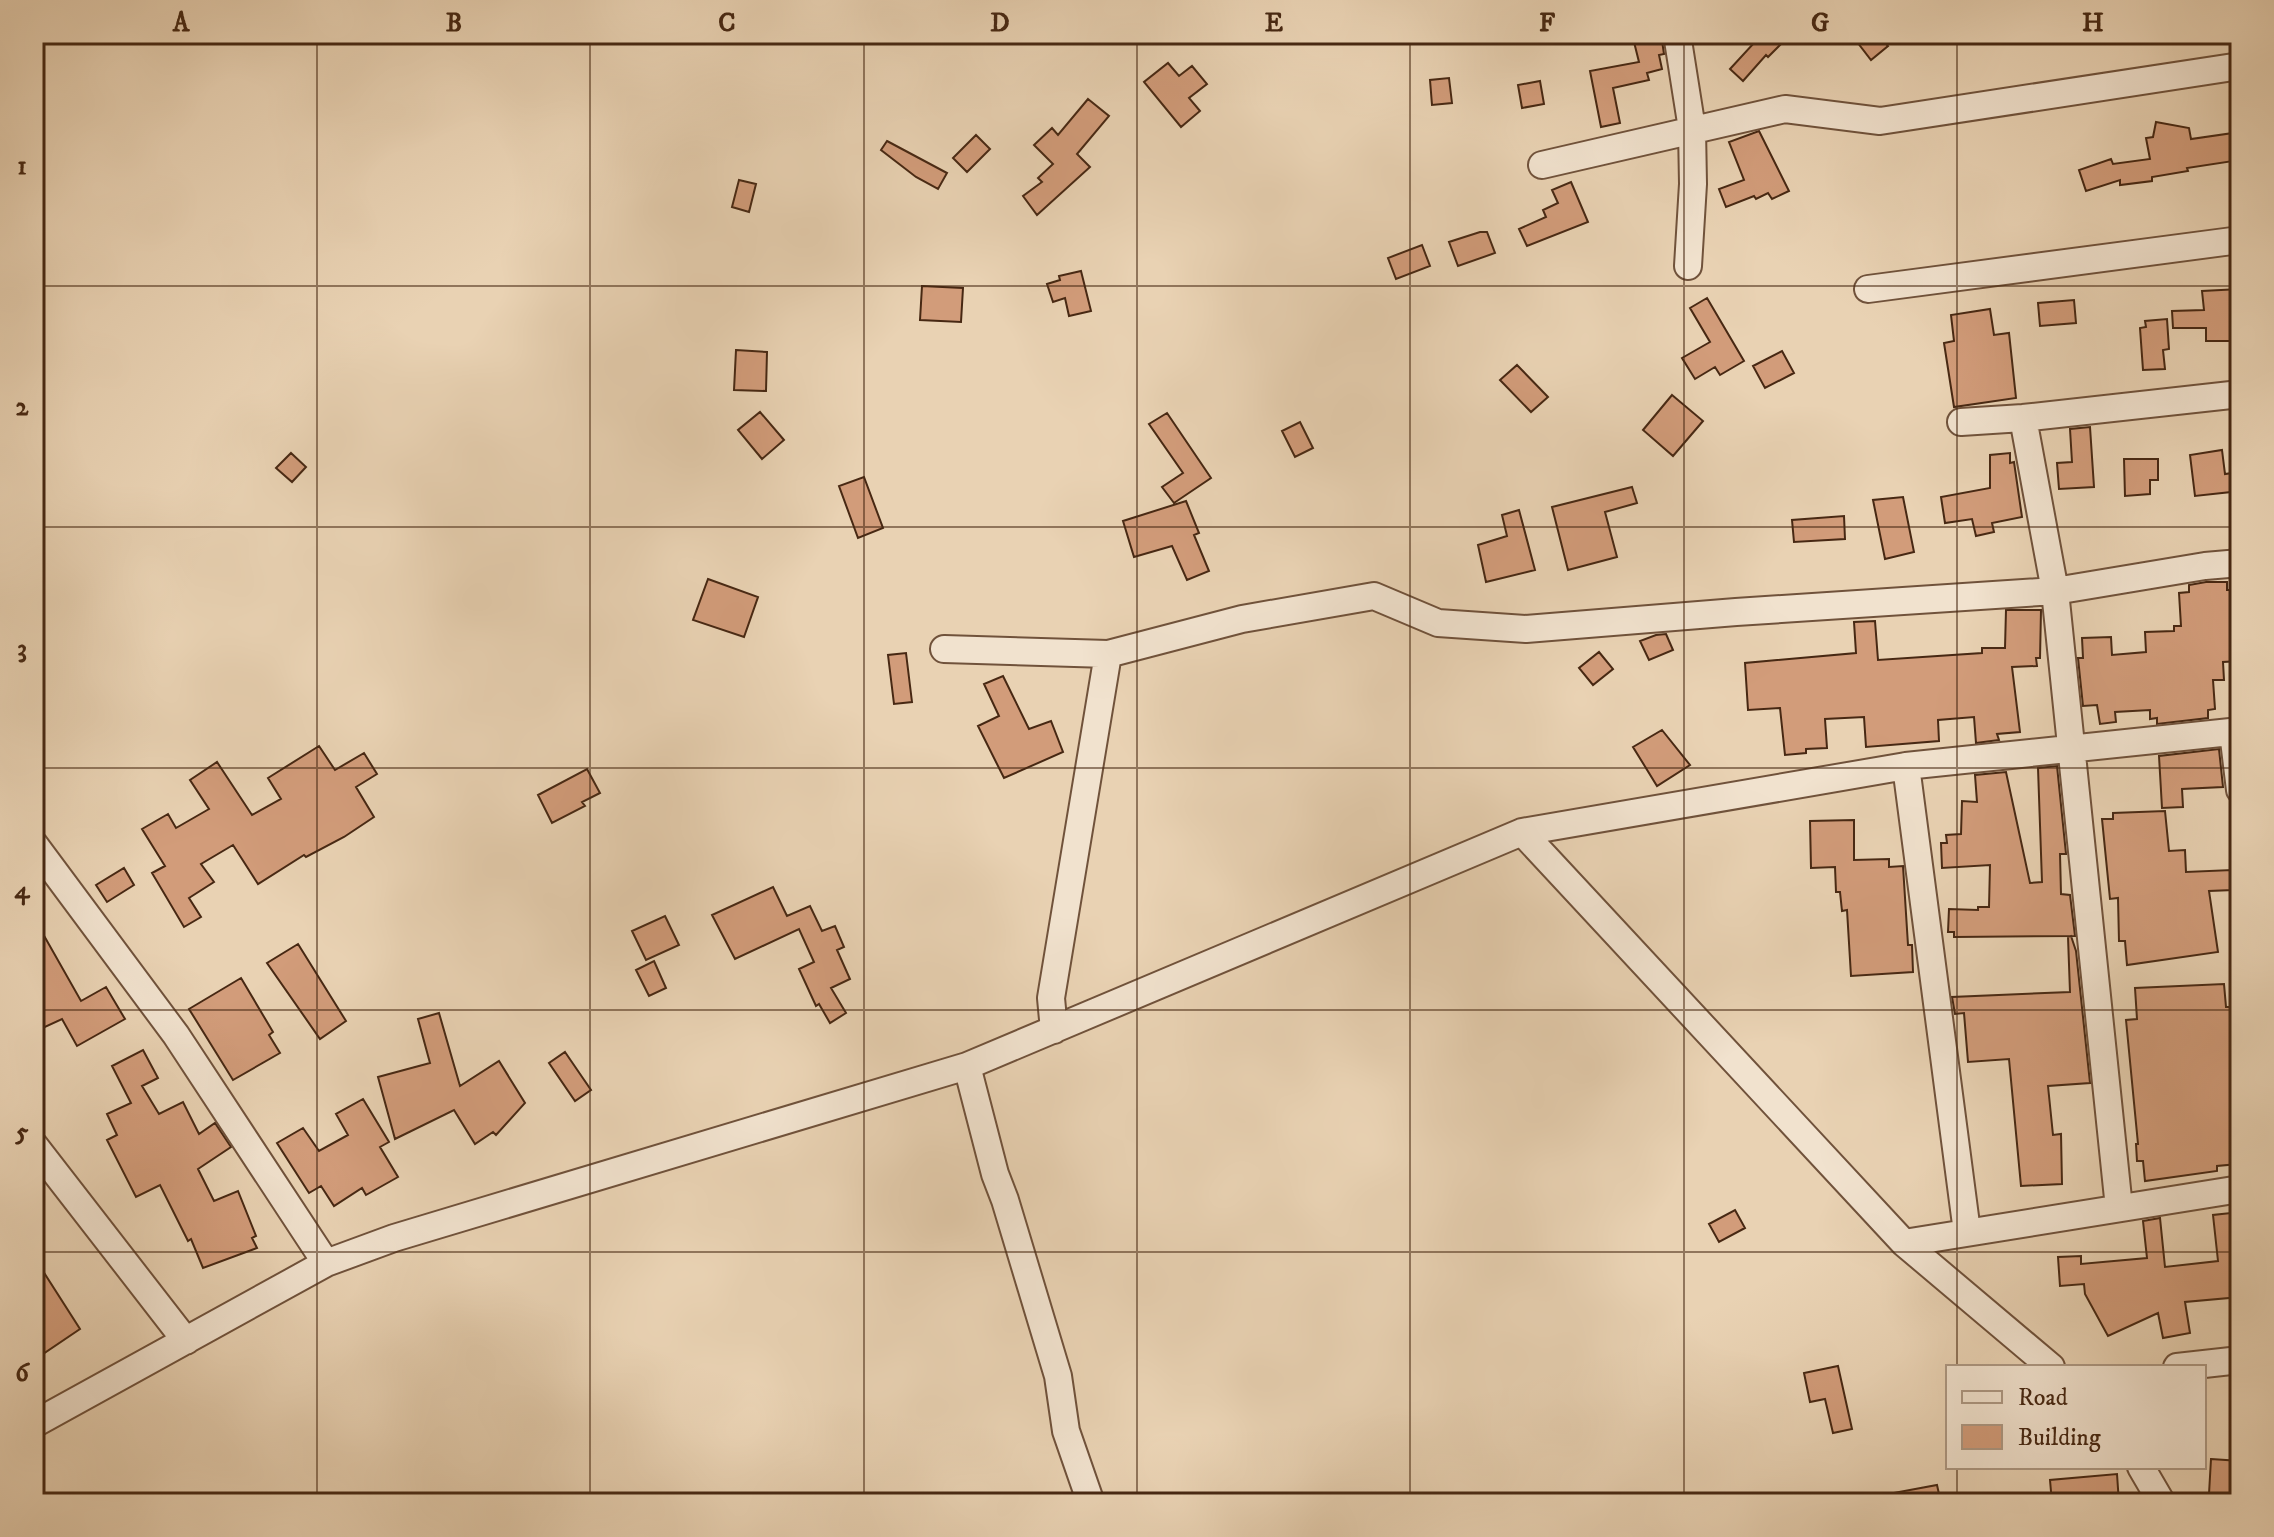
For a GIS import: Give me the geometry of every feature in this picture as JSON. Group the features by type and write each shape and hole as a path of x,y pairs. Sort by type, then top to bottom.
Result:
{"street":[{"path":"1677,34 1692,129 1693,184 1688,266"},
{"path":"1542,165 1785,109 1880,121 2240,66"},
{"path":"1868,289 2240,240"},
{"path":"1961,422 2240,394"},
{"path":"2023,418 2055,591 2119,1208"},
{"path":"944,649 1108,654 1242,619 1374,596 1438,623 1526,629 2055,591 2240,563"},
{"path":"1054,1030 1051,998 1108,654"},
{"path":"34,1424 326,1263 394,1238 967,1066 1522,832 1906,766 2237,731 2240,790"},
{"path":"1906,766 1967,1232"},
{"path":"1522,832 1904,1243 2049,1365"},
{"path":"34,844 176,1035 326,1263"},
{"path":"967,1066 995,1174 1058,1376 1066,1431 1091,1503"},
{"path":"34,1145 186,1341"},
{"path":"1904,1243 2240,1189"},
{"path":"2195,1365 2240,1360"},
{"path":"2142,1469 2162,1503"}],"building":[{"path":"1632,34 1661,34 1664,54 1659,55 1662,69 1647,73 1649,80 1613,88 1620,123 1601,127 1590,71 1639,62"},
{"path":"1746,34 1791,34 1768,57 1766,55 1743,81 1730,69 1754,43"},
{"path":"1851,34 1878,34 1888,46 1871,60"},
{"path":"1168,63 1179,76 1192,66 1207,84 1189,98 1200,111 1181,127 1144,82"},
{"path":"1449,78 1452,103 1432,105 1430,80"},
{"path":"1540,81 1544,104 1522,108 1518,85"},
{"path":"1088,99 1109,116 1077,154 1090,167 1037,215 1023,196 1042,182 1038,178 1053,164 1034,145 1052,128 1058,135"},
{"path":"2156,122 2189,128 2191,139 2240,132 2240,160 2187,168 2188,171 2152,177 2152,181 2120,185 2120,180 2086,191 2079,170 2111,159 2113,164 2150,159 2146,138 2153,137"},
{"path":"1759,131 1789,191 1772,199 1768,193 1756,199 1754,196 1726,207 1719,189 1744,180 1729,142"},
{"path":"976,135 990,149 967,172 953,158"},
{"path":"887,141 947,173 938,189 916,177 881,150"},
{"path":"739,180 756,184 749,212 732,207"},
{"path":"1571,182 1588,222 1527,246 1519,229 1546,217 1543,210 1558,203 1552,190"},
{"path":"1487,232 1495,253 1458,266 1449,242"},
{"path":"1422,245 1430,266 1396,279 1388,258"},
{"path":"1081,271 1091,311 1069,316 1065,298 1053,302 1047,284 1060,280 1059,276"},
{"path":"922,286 963,288 961,322 920,320"},
{"path":"2240,289 2240,341 2206,341 2206,328 2173,328 2172,311 2204,310 2202,291"},
{"path":"1707,298 1744,361 1720,375 1715,367 1695,379 1682,358 1710,342 1690,308"},
{"path":"2074,300 2076,323 2040,326 2038,303"},
{"path":"1990,309 1994,335 2009,333 2016,398 1954,407 1944,343 1954,341 1951,315"},
{"path":"2167,319 2169,349 2163,350 2165,369 2143,370 2140,328 2146,327 2145,321"},
{"path":"736,350 767,352 766,391 734,390"},
{"path":"1782,351 1794,373 1765,388 1753,366"},
{"path":"1517,365 1548,397 1531,412 1500,380"},
{"path":"1672,395 1703,421 1673,456 1643,430"},
{"path":"760,412 784,440 762,459 738,430"},
{"path":"1167,413 1211,478 1174,503 1162,487 1183,473 1149,424"},
{"path":"1300,422 1313,448 1295,457 1282,431"},
{"path":"2090,427 2094,487 2059,489 2057,463 2072,462 2070,429"},
{"path":"2222,450 2225,474 2239,472 2240,491 2195,496 2190,455"},
{"path":"291,453 306,467 292,482 276,468"},
{"path":"2010,453 2022,517 1992,523 1994,532 1976,536 1972,519 1945,523 1941,497 1990,488 1990,455"},
{"path":"2124,459 2158,459 2158,480 2150,480 2150,494 2125,496"},
{"path":"864,477 883,528 858,538 839,486"},
{"path":"1632,487 1637,503 1605,512 1617,557 1568,570 1552,507"},
{"path":"1903,497 1914,552 1885,559 1873,500"},
{"path":"1186,501 1199,533 1194,535 1209,571 1187,580 1172,546 1134,557 1123,521"},
{"path":"1519,510 1535,570 1486,582 1478,545 1507,536 1502,515"},
{"path":"1844,516 1845,539 1794,542 1792,520"},
{"path":"708,579 758,597 744,637 693,620"},
{"path":"2227,582 2227,590 2240,590 2240,661 2223,662 2224,680 2213,680 2215,709 2208,710 2208,718 2157,724 2157,718 2150,719 2150,710 2115,712 2116,722 2100,724 2097,705 2083,706 2078,658 2083,658 2082,638 2111,637 2112,655 2146,652 2145,632 2174,631 2174,626 2181,626 2179,593 2189,592 2189,585"},
{"path":"2006,610 2041,610 2040,658 2036,658 2037,666 2012,667 2020,732 1997,734 1999,740 1976,743 1974,717 1938,720 1939,741 1866,747 1864,717 1825,719 1827,748 1806,749 1806,753 1785,755 1780,708 1748,710 1745,663 1856,653 1854,622 1875,621 1878,660 1982,653 1982,648 2005,648"},
{"path":"1666,634 1673,650 1649,660 1640,641"},
{"path":"1599,652 1613,669 1593,685 1579,668"},
{"path":"906,653 912,702 894,704 888,655"},
{"path":"1003,676 1029,729 1051,721 1063,752 1004,778 978,726 999,716 984,684"},
{"path":"1662,730 1690,765 1657,786 1633,747"},
{"path":"319,746 335,770 364,753 377,774 356,787 374,817 258,884 233,845 201,864 214,882 189,898 201,917 184,927 152,873 165,866 142,829 168,814 176,828 209,809 190,780 217,762 252,815 281,799 268,778"},
{"path":"2219,749 2223,787 2182,789 2183,807 2162,808 2159,756"},
{"path":"2057,766 2066,854 2060,854 2061,894 2070,895 2075,936 1954,937 1954,932 1948,932 1949,909 1978,910 1978,907 1989,907 1990,865 1942,868 1941,843 1947,843 1946,835 1961,834 1962,801 1977,802 1975,775 2006,772 2030,883 2042,882 2038,768"},
{"path":"587,769 600,793 582,802 585,806 552,823 538,795"},
{"path":"2165,811 2169,851 2185,850 2186,872 2232,870 2233,890 2209,891 2218,952 2127,965 2125,941 2119,941 2118,898 2110,899 2102,819 2113,819 2113,813"},
{"path":"1854,820 1854,860 1889,859 1889,867 1903,866 1908,945 1912,945 1913,972 1851,976 1847,910 1842,911 1840,892 1836,892 1835,867 1811,868 1810,821"},
{"path":"124,868 134,885 107,902 96,885"},
{"path":"773,887 787,916 810,906 822,931 835,926 844,947 837,950 850,979 831,988 846,1013 830,1023 819,1004 816,1006 799,969 814,962 799,929 735,959 712,915"},
{"path":"665,916 679,945 646,960 632,931"},
{"path":"34,918 81,1001 106,987 125,1019 77,1046 62,1019 34,1032"},
{"path":"2071,936 2076,951 2090,1083 2048,1086 2053,1135 2061,1134 2062,1184 2021,1186 2009,1059 1968,1062 1964,1013 1955,1014 1952,997 2070,992 2068,937"},
{"path":"298,944 346,1021 320,1039 267,963"},
{"path":"654,961 666,988 649,996 636,970"},
{"path":"241,978 273,1032 269,1035 280,1053 233,1080 189,1009"},
{"path":"2224,984 2226,1007 2231,1007 2231,1018 2240,1018 2238,1164 2217,1166 2217,1171 2145,1181 2143,1161 2137,1161 2126,1020 2137,1019 2135,988"},
{"path":"439,1013 460,1086 499,1061 525,1103 496,1135 493,1132 475,1144 454,1110 395,1139 378,1077 430,1063 418,1019"},
{"path":"143,1050 158,1078 142,1086 159,1114 183,1102 199,1134 215,1123 231,1147 198,1169 214,1201 238,1191 256,1236 252,1238 257,1248 203,1268 191,1239 188,1241 160,1185 136,1197 107,1140 117,1135 107,1114 131,1103 112,1066"},
{"path":"565,1052 591,1090 575,1101 549,1063"},
{"path":"363,1099 389,1142 380,1147 398,1177 366,1195 362,1188 334,1206 321,1186 309,1193 277,1143 303,1128 319,1151 348,1135 336,1114"},
{"path":"1735,1210 1745,1228 1719,1242 1709,1224"},
{"path":"2240,1212 2240,1297 2185,1302 2190,1333 2163,1338 2158,1313 2108,1336 2085,1294 2084,1284 2060,1286 2058,1257 2081,1256 2081,1264 2147,1258 2143,1221 2160,1218 2165,1267 2218,1261 2213,1215"},
{"path":"34,1257 80,1329 34,1360"},
{"path":"1838,1366 1852,1429 1833,1433 1825,1399 1810,1402 1804,1373"},
{"path":"2211,1459 2240,1461 2239,1496 2209,1494"},
{"path":"2117,1474 2119,1503 2052,1503 2050,1480"},
{"path":"1937,1485 1941,1503 1889,1503 1888,1494"}]}
